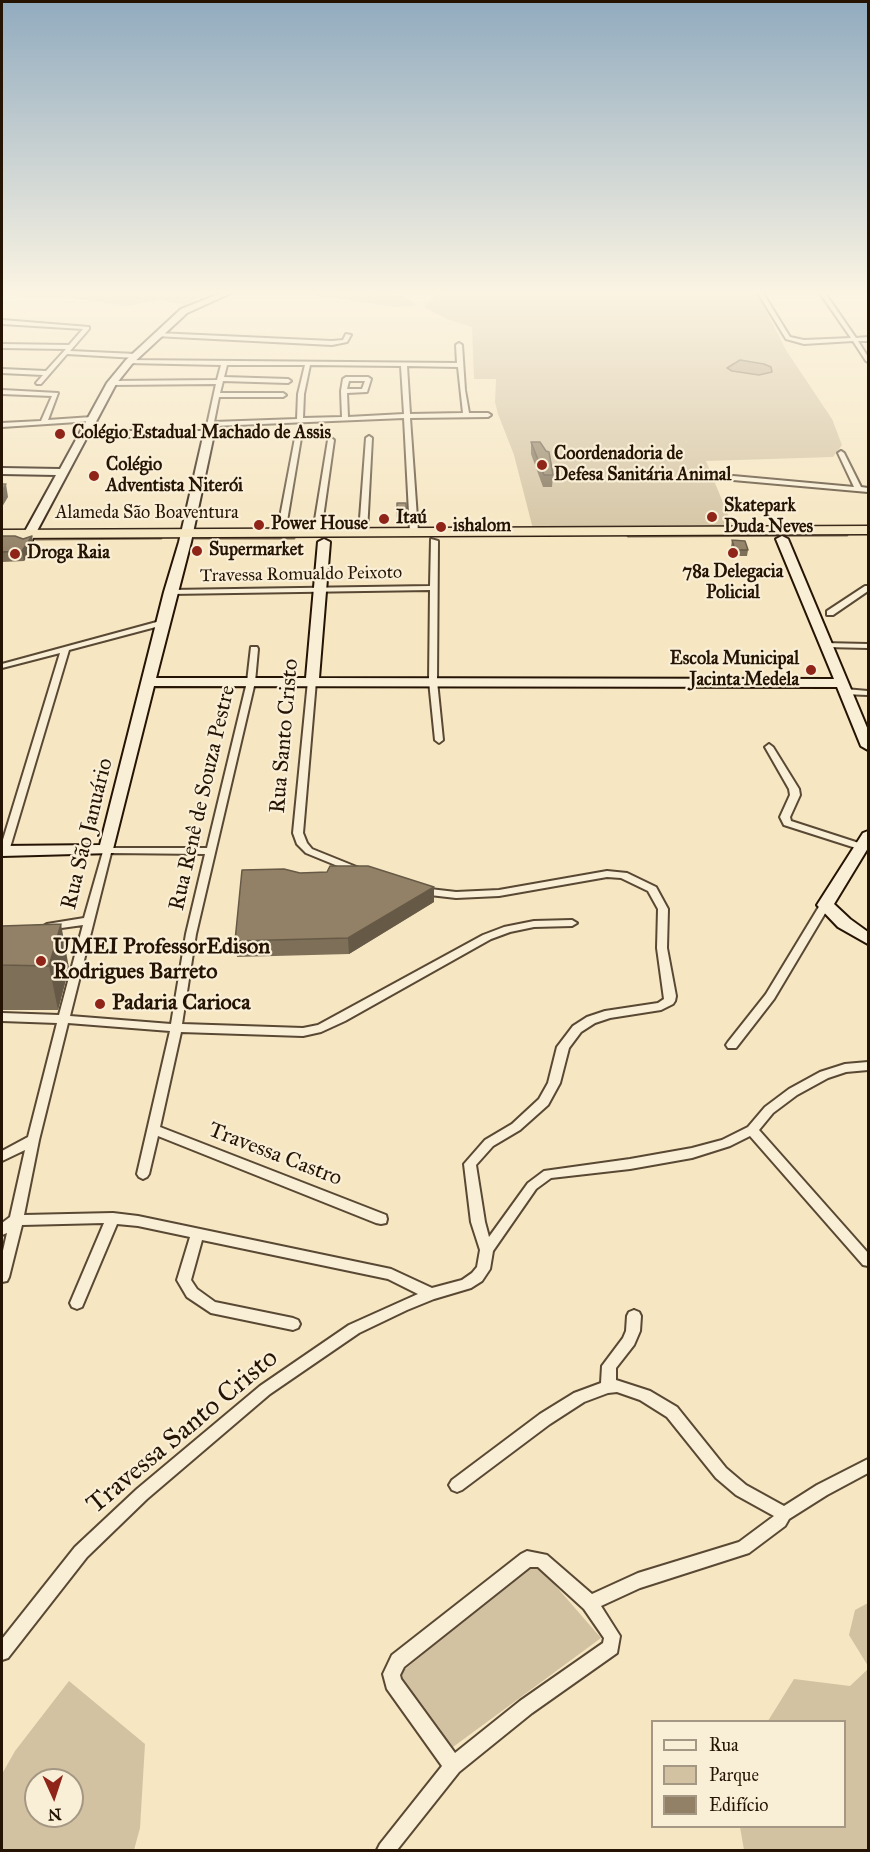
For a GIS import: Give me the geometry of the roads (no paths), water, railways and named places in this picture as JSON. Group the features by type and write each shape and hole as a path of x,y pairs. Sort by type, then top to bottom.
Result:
{"highway":[{"name":"Alameda São Boaventura","path":"186,538 281,533 320,537 363,532 868,530"},
{"name":"Alameda São Boaventura","path":"2,534 26,539"},
{"name":"Alameda São Boaventura","path":"2,544 26,539 320,537 434,541 868,538"}],"street":[{"path":"39,383 42,379"},
{"path":"26,539 115,379"},
{"path":"300,420 304,379"},
{"path":"405,379 414,532"},
{"path":"462,379 466,415"},
{"path":"210,429 219,381"},
{"path":"112,383 288,381"},
{"path":"344,391 345,418"},
{"path":"2,392 56,394 44,422"},
{"path":"216,395 283,395"},
{"path":"84,434 210,429 300,420 489,415"},
{"path":"2,425 92,419"},
{"name":"Rua São Januário","path":"2,1277 33,1140 170,592 186,538 210,429"},
{"path":"281,533 298,438"},
{"path":"363,532 369,438"},
{"path":"320,537 331,440"},
{"path":"841,453 859,490"},
{"path":"2,471 63,472"},
{"path":"733,478 868,490"},
{"name":"Rua Santo Cristo","path":"320,537 319,589 298,833 302,844 309,851 368,875"},
{"path":"782,539 843,687 867,738"},
{"path":"434,541 433,681 439,740"},
{"name":"Travessa Romualdo Peixoto","path":"170,592 432,588"},
{"path":"830,613 868,588"},
{"path":"2,666 164,622"},
{"path":"826,645 868,646"},
{"path":"66,648 3,851 212,850"},
{"name":"Rua Renê de Souza Pestre","path":"143,1174 176,1028 191,934 251,682 254,649"},
{"path":"149,682 433,681 843,687 868,693"},
{"path":"732,1045 770,996 865,841 787,823 785,817 795,795 794,789 769,747"},
{"path":"408,888 438,894 500,893 607,874 623,875 652,889 663,909 662,948 669,1001 661,1006 609,1014 591,1020 578,1029 562,1047 554,1083 544,1102 516,1126 489,1143 470,1164 478,1222 487,1250"},
{"path":"825,905 844,923 868,939"},
{"path":"34,928 88,921"},
{"path":"2,1017 290,1033 321,1028 487,936 534,924 572,923"},
{"path":"868,1066 844,1068 824,1075 769,1110 752,1130 868,1261"},
{"name":"Travessa Castro","path":"154,1130 381,1219"},
{"name":"Travessa Santo Cristo","path":"2,1652 81,1552 142,1494 265,1390 354,1329 431,1294 466,1284 477,1277 483,1269 487,1250 532,1186 548,1174 630,1164 692,1153 726,1143 752,1130"},
{"path":"2,1156 33,1140"},
{"path":"77,1303 113,1218"},
{"path":"2,1230 16,1220 113,1218 138,1221 391,1274 431,1294"},
{"path":"197,1233 184,1280 192,1293 211,1307 293,1324"},
{"path":"608,1387 609,1366 629,1341 633,1331 634,1316"},
{"path":"457,1485 579,1396 617,1386 639,1393 672,1412 721,1473 741,1490 784,1514"},
{"path":"590,1603 638,1581 743,1548 780,1521 784,1514 822,1490 868,1466"},
{"path":"386,1851 453,1766 526,1707 611,1647 612,1635 590,1603 541,1560 527,1559 398,1660 391,1674 393,1683 453,1766"}],"waterway":[{"path":"628,536 847,535"},
{"path":"36,539 161,538"},
{"path":"195,538 294,538"}],"place":[{"name":"Colégio Estadual Machado de Assis","path":"60,434"},
{"name":"Coordenadoria de Defesa Sanitária Animal","path":"542,465"},
{"name":"Colégio Adventista Niterói","path":"94,476"},
{"name":"Skatepark Duda Neves","path":"712,517"},
{"name":"Itaú","path":"384,519"},
{"name":"Power House","path":"259,525"},
{"name":"ishalom","path":"441,527"},
{"name":"Supermarket","path":"197,551"},
{"name":"78a Delegacia Policial","path":"733,553"},
{"name":"Droga Raia","path":"15,554"},
{"name":"Escola Municipal Jacinta Medela","path":"811,670"},
{"name":"UMEI ProfessorEdison Rodrigues Barreto","path":"41,961"},
{"name":"Padaria Carioca","path":"100,1004"}]}
